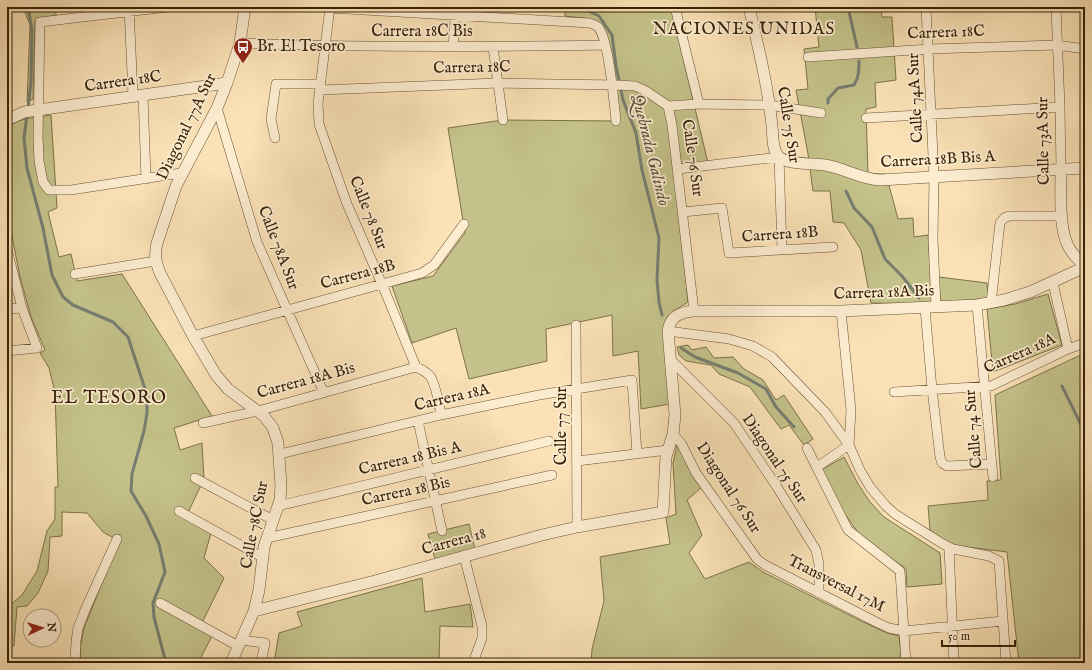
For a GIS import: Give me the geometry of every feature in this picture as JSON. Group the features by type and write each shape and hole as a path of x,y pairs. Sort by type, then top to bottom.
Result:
{"street":[{"path":"168,7 129,9 40,22 31,111 43,182 49,190 71,190 181,173"},
{"name":"Diagonal 77A Sur","path":"156,261 155,253 157,243 181,173 217,108 227,83 240,43 245,7"},
{"path":"330,7 456,11 589,23 597,26 602,33 618,85 616,121"},
{"name":"Calle 78 Sur","path":"330,7 318,114 319,124 347,204 382,284 416,368"},
{"name":"Calle 76 Sur","path":"676,7 700,104"},
{"name":"Calle 75 Sur","path":"749,7 769,105 774,149 778,157 782,250"},
{"name":"Calle 74A Sur","path":"926,7 934,177 931,307 932,389 940,457 942,462 947,466 992,464"},
{"name":"Calle 73A Sur","path":"1056,7 1060,107 1062,230 1070,251 1085,266"},
{"path":"129,9 146,179"},
{"path":"453,47 456,11"},
{"name":"Carrera 18C Bis","path":"240,43 326,47 605,45"},
{"name":"Carrera 18C","path":"808,57 929,49 1057,45 1085,49"},
{"path":"493,46 502,120"},
{"name":"Carrera 18C","path":"7,120 31,111 227,83"},
{"name":"Carrera 18C","path":"275,138 271,119 276,84 321,87 498,83 618,85 635,86 646,91 668,106"},
{"path":"668,106 700,104 769,105 821,113"},
{"name":"Calle 76 Sur","path":"668,106 678,169 694,311"},
{"path":"866,118 1060,107"},
{"name":"Calle 78A Sur","path":"217,108 257,242 324,393"},
{"name":"Carrera 18B Bis A","path":"678,169 778,157 794,162 835,167 858,176 874,180 1085,168"},
{"name":"Carrera 18B","path":"683,212 722,208 729,253 833,247"},
{"path":"991,303 1000,223 1004,218 1009,216 1062,216"},
{"name":"Carrera 18B","path":"193,336 422,274 434,265 464,224"},
{"path":"7,249 9,267 37,348 7,351"},
{"path":"75,274 156,261"},
{"name":"Calle 78C Sur","path":"156,261 161,275 193,336 212,368 222,382 234,394 258,411 269,422 278,443 280,454 281,493 262,557 259,590 254,611 231,663"},
{"name":"Carrera 18A Bis","path":"668,331 671,321 677,315 694,311 841,311 977,305 991,303 1019,296 1052,283 1085,266"},
{"path":"1052,283 1068,349"},
{"name":"Calle 74 Sur","path":"977,305 993,477"},
{"path":"7,309 22,308"},
{"path":"841,311 851,410 849,445"},
{"name":"Calle 77 Sur","path":"576,325 577,526"},
{"path":"577,461 668,450 673,434 675,410 668,331 728,339 753,346 772,357 825,412 849,445 860,470 870,487 886,506 905,520 949,547 989,556 999,561 1006,663"},
{"name":"Carrera 18A","path":"894,392 985,387 998,384 1068,349 1085,343"},
{"name":"Diagonal 75 Sur","path":"671,360 734,423 777,487 816,550 820,564 819,593"},
{"path":"416,368 424,371 430,376 441,415"},
{"name":"Carrera 18A Bis","path":"203,423 258,411 416,368"},
{"name":"Carrera 18A","path":"280,454 441,415 538,395 632,380 636,454"},
{"path":"418,421 442,531"},
{"name":"Diagonal 76 Sur","path":"673,434 681,443 696,473 757,558"},
{"name":"Carrera 18 Bis A","path":"278,506 549,442"},
{"path":"817,467 849,445"},
{"path":"807,448 848,530 897,568 900,574 906,663"},
{"name":"Carrera 18","path":"254,611 375,581 577,526 664,512 666,457 668,450"},
{"name":"Carrera 18 Bis","path":"267,538 552,475"},
{"path":"195,478 273,520"},
{"path":"179,511 262,557"},
{"path":"75,663 78,628 117,539"},
{"path":"949,547 954,663"},
{"path":"464,556 482,626 482,638 473,663"},
{"name":"Transversal 17M","path":"757,558 765,565 889,628 904,630 1003,621"},
{"path":"160,603 240,643 265,643 261,663"}],"shaded area":[{"path":"23,7 56,7 56,15 35,21 33,99 27,102 30,25"},
{"path":"565,7 671,7 708,163 675,167 688,302 674,311 670,404 641,409 638,351 613,356 612,315 546,329 547,361 469,379 456,328 412,343 392,286 433,276 465,233 448,128 503,120 616,121 615,79 591,19 565,16"},
{"path":"815,7 881,7 882,17 892,17 896,80 875,83 876,107 866,109 868,174 886,174 898,219 913,218 914,237 928,235 931,276 987,283 988,298 933,304 871,303 861,250 844,223 833,222 830,191 813,191 808,154 796,90 808,89 804,49 819,47"},
{"path":"51,115 57,208 48,212 59,257 71,254 77,281 122,274 212,416 174,428 180,450 202,443 204,479 185,519 211,533 204,558 224,578 199,629 212,636 198,663 81,663 80,649 84,628 119,541 103,532 87,513 62,512 62,536 50,537 48,571 38,593 27,606 17,607 14,646 7,646 7,608 22,595 37,571 47,531 55,519 55,487 58,487 55,393 49,368 40,353 45,350 31,317 20,277 9,221 7,221 7,128 12,124 28,118"},
{"path":"1048,294 1062,345 993,372 987,309 1015,304"},
{"path":"688,345 692,350 706,347 714,358 733,357 744,369 763,380 776,400 784,395 813,439 804,445 789,425 781,429 750,387 719,374 711,365 686,361 679,355 677,347"},
{"path":"1085,353 1085,663 1019,663 1007,552 959,546 945,542 930,530 928,506 988,500 987,481 1001,480 995,395"},
{"path":"677,445 682,450 703,486 687,500 702,535 689,553 705,579 749,562 763,572 861,621 887,633 899,636 902,663 591,663 592,649 604,601 600,557 670,544 666,518 676,514 673,463"},
{"path":"844,457 858,484 870,502 884,517 940,553 942,584 907,587 906,569 874,546 857,531 833,494 821,470"},
{"path":"469,524 475,549 435,559 428,534"},
{"path":"422,578 425,612 470,604 473,627 440,626 439,663 274,663 279,633 302,626 297,612"}],"waterway":[{"path":"28,7 32,30 31,81 28,109"},
{"name":"Quebrada Galindo","path":"580,7 599,16 612,35 616,66 623,100 636,133 642,170 659,238 657,280 662,315"},
{"path":"848,7 857,47"},
{"path":"828,103 828,99 838,88 854,85 858,76 859,61"},
{"path":"27,114 24,138 27,168 43,228 52,275 63,297 73,305 113,322 128,337 147,395 147,413 144,431 132,474 131,491 146,516 159,544 165,572 153,603 154,617 166,663"},
{"path":"846,191 854,208 872,227 885,259 902,276 919,298"},
{"name":"Quebrada Galindo","path":"681,348 695,357 738,373 766,389 776,407 794,427"},
{"path":"1062,386 1085,433"}],"place":[{"name":"Br. El Tesoro","path":"243,64"}],"district":[{"name":"NACIONES UNIDAS","path":"744,29"},
{"name":"EL TESORO","path":"109,398"}]}
